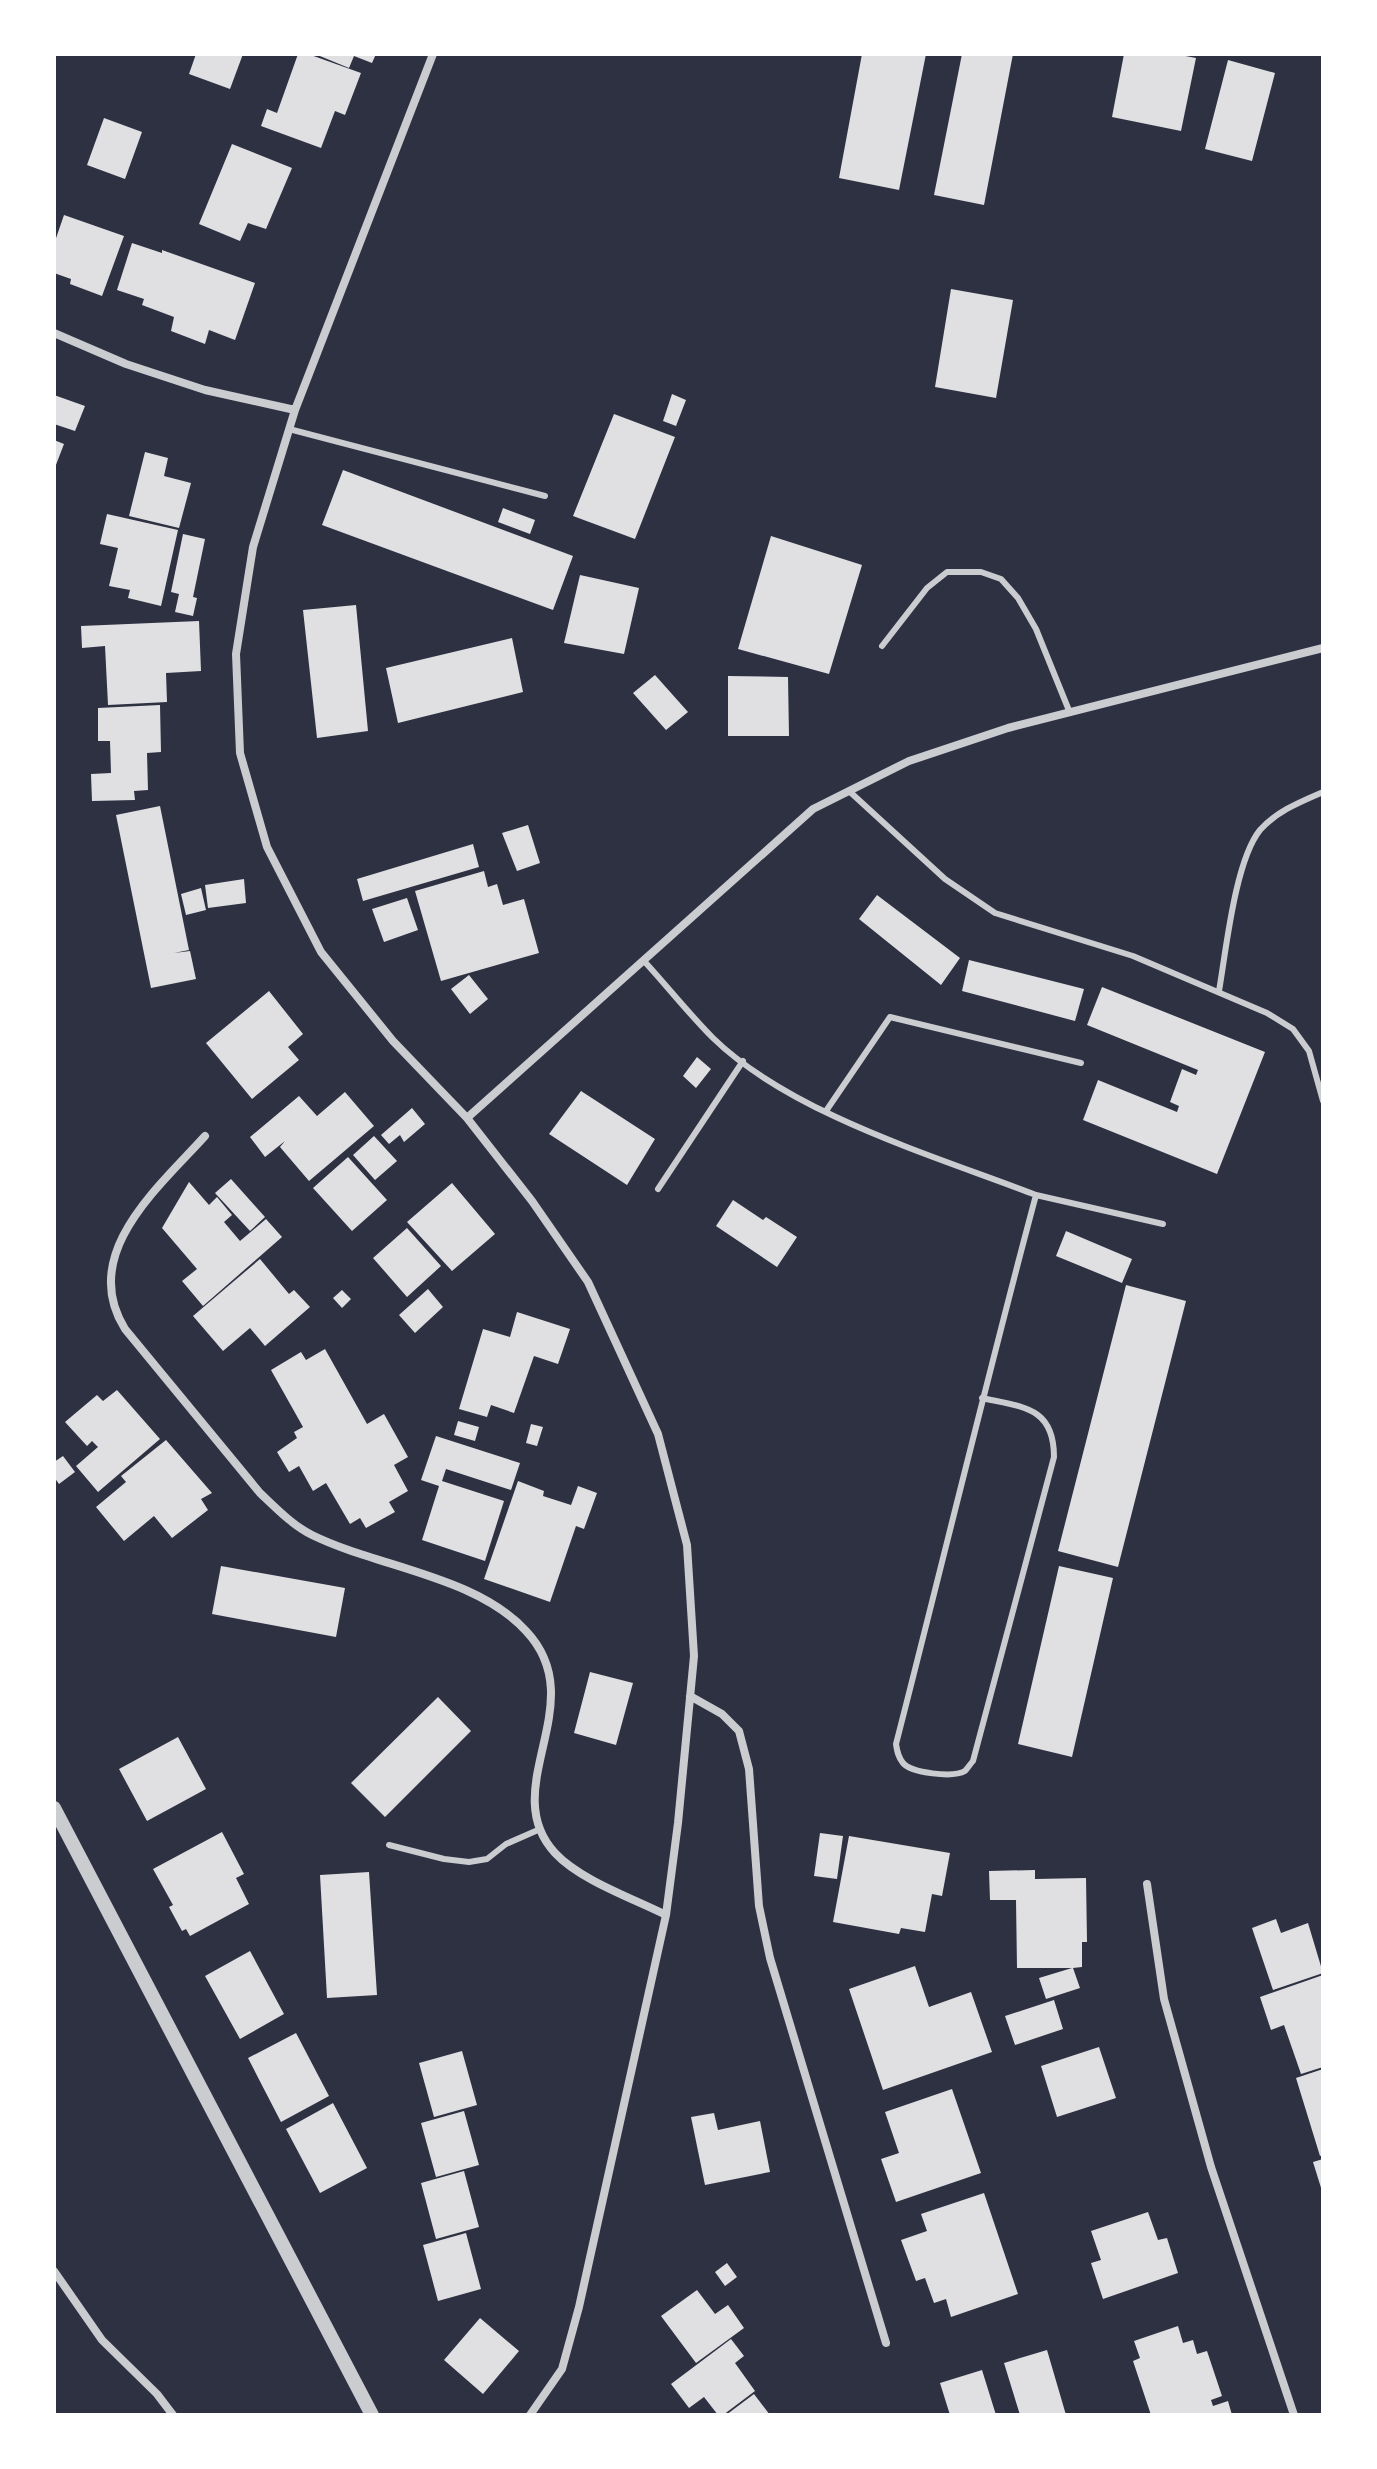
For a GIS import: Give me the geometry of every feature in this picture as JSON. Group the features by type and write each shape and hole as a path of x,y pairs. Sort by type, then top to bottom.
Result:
{"street":[{"path":"433,54 295,410 253,547 236,654 240,753 267,847 321,952 393,1041 467,1118 532,1201 588,1282 658,1434 687,1545 694,1656 666,1915 562,2369 530,2415"},
{"path":"54,333 126,364 191,386 295,410"},
{"path":"467,1118 813,809 909,761 1008,728 1323,648"},
{"path":"205,1136 136,1214 120,1238 112,1266 115,1313 260,1493 284,1516 310,1534 452,1585 500,1608 527,1631 545,1660 553,1698 533,1796 538,1830 556,1854 577,1871 666,1915"},
{"path":"690,1696 722,1714 739,1731 749,1769 759,1906 770,1958 886,2343"},
{"path":"54,1808 372,2415"},
{"path":"1147,1884 1168,2015 1211,2167 1294,2415"},
{"path":"54,2271 102,2340 157,2394 173,2415"}],"lane":[{"path":"289,429 545,496"},
{"path":"882,646 927,588 947,572 981,572 1001,579 1018,598 1036,629 1070,713"},
{"path":"849,791 945,879 995,913 1133,956 1219,991 1293,1029 1309,1051 1323,1101"},
{"path":"1219,991 1234,903 1246,859 1259,832 1284,809 1323,792"},
{"path":"644,961 715,1039 770,1081 852,1125 1036,1195 1163,1224"},
{"path":"826,1111 890,1017 1081,1063"},
{"path":"658,1189 743,1061"},
{"path":"982,1398 1037,1414 1051,1429 1054,1457 973,1761 966,1770 941,1774 909,1768 899,1756 896,1744 963,1485 982,1398 1036,1195"},
{"path":"389,1845 469,1862 487,1859 506,1844 538,1830"}],"building":[{"path":"196,54 243,54 230,89 189,74"},
{"path":"298,54 308,54 361,73 345,115 335,111 321,148 261,126 267,109 277,113"},
{"path":"315,54 376,54 372,63 354,56 349,68"},
{"path":"862,54 926,54 899,190 839,178"},
{"path":"962,54 1013,54 984,205 934,195"},
{"path":"1124,54 1175,54 1196,58 1181,131 1112,117"},
{"path":"1228,60 1275,73 1252,161 1205,149"},
{"path":"104,118 142,132 125,179 87,165"},
{"path":"232,144 292,168 266,229 248,223 240,241 199,224"},
{"path":"64,215 124,236 102,296 70,284 71,279 54,273 54,244"},
{"path":"132,243 162,253 162,250 255,283 235,340 209,330 205,344 171,331 174,317 142,305 144,299 117,290"},
{"path":"951,289 1013,300 996,398 935,387"},
{"path":"672,394 686,400 676,426 663,421"},
{"path":"54,395 85,406 75,431 54,424"},
{"path":"614,414 675,437 635,539 573,516"},
{"path":"54,440 64,444 54,470"},
{"path":"145,452 168,458 164,476 191,483 179,528 129,516"},
{"path":"343,470 573,556 553,610 322,525"},
{"path":"503,508 535,520 530,534 498,522"},
{"path":"107,514 178,530 161,606 128,598 130,590 109,586 118,548 100,544"},
{"path":"183,534 205,539 193,597 197,598 193,616 175,612 179,594 171,592"},
{"path":"771,536 862,565 829,674 738,649"},
{"path":"580,575 639,588 624,654 564,643"},
{"path":"356,605 368,731 317,738 303,610"},
{"path":"199,621 201,671 166,673 167,702 108,705 105,646 82,648 81,626"},
{"path":"512,638 523,692 398,723 386,668"},
{"path":"655,675 688,712 666,730 633,693"},
{"path":"728,676 788,677 789,736 728,736"},
{"path":"160,705 161,752 147,753 148,790 134,791 135,800 92,801 91,774 111,773 110,741 98,741 98,708"},
{"path":"160,806 189,950 174,953 190,951 196,979 151,988 116,815"},
{"path":"528,825 540,863 517,871 502,833"},
{"path":"473,844 479,867 363,901 357,879"},
{"path":"484,871 488,887 497,884 503,905 524,899 539,953 441,981 415,891"},
{"path":"244,879 246,903 208,908 205,885"},
{"path":"201,888 206,910 186,915 181,894"},
{"path":"877,895 960,958 941,985 859,919"},
{"path":"407,898 418,930 384,942 372,909"},
{"path":"969,960 1084,989 1075,1021 962,991"},
{"path":"469,975 488,999 470,1014 451,989"},
{"path":"1102,987 1265,1052 1217,1174 1083,1120 1098,1080 1177,1112 1179,1106 1170,1102 1182,1069 1196,1075 1198,1070 1087,1025"},
{"path":"269,991 303,1034 288,1047 299,1060 252,1099 206,1043"},
{"path":"697,1057 711,1069 696,1088 683,1076"},
{"path":"581,1091 655,1139 627,1185 549,1134"},
{"path":"345,1092 374,1126 309,1181 280,1147 285,1141 265,1157 250,1137 299,1096 317,1116"},
{"path":"412,1108 425,1124 404,1142 400,1135 389,1144 381,1135"},
{"path":"374,1136 397,1161 375,1180 353,1155"},
{"path":"348,1157 387,1200 352,1231 313,1188"},
{"path":"231,1179 265,1217 250,1231 215,1193"},
{"path":"189,1182 209,1205 217,1197 232,1215 224,1222 240,1241 266,1219 282,1237 203,1306 182,1281 197,1269 162,1228"},
{"path":"452,1183 495,1234 452,1271 407,1222"},
{"path":"733,1200 797,1237 777,1267 716,1226"},
{"path":"407,1228 441,1266 407,1297 373,1258"},
{"path":"1066,1231 1132,1259 1122,1283 1056,1256"},
{"path":"260,1259 289,1294 294,1290 310,1307 265,1346 250,1328 223,1351 193,1316"},
{"path":"1126,1285 1186,1301 1118,1567 1058,1551"},
{"path":"428,1289 443,1307 415,1333 399,1315"},
{"path":"342,1290 351,1299 342,1308 333,1298"},
{"path":"517,1312 570,1329 558,1364 534,1356 514,1413 491,1405 487,1417 459,1409 483,1329 510,1337"},
{"path":"325,1349 367,1424 384,1414 408,1457 394,1465 408,1491 389,1502 395,1512 366,1528 360,1518 350,1524 326,1483 313,1491 299,1466 289,1472 277,1452 297,1438 294,1432 303,1427 271,1370 301,1352 306,1360"},
{"path":"117,1390 160,1439 98,1492 76,1466 98,1447 92,1441 87,1446 65,1422 97,1395 103,1401"},
{"path":"458,1421 479,1427 475,1441 454,1435"},
{"path":"531,1424 543,1427 537,1446 526,1443"},
{"path":"436,1436 520,1463 511,1490 446,1469 442,1481 504,1501 485,1561 422,1540 439,1486 421,1480"},
{"path":"166,1440 212,1493 201,1499 208,1510 172,1538 154,1516 124,1541 96,1507 126,1482 121,1476"},
{"path":"63,1456 75,1472 59,1484 54,1477 54,1462"},
{"path":"518,1481 544,1491 543,1496 571,1505 578,1486 597,1493 584,1529 576,1526 550,1602 484,1579"},
{"path":"221,1566 345,1588 336,1637 212,1614"},
{"path":"1059,1566 1113,1578 1072,1757 1018,1744"},
{"path":"590,1672 633,1683 616,1745 574,1733"},
{"path":"438,1697 471,1731 385,1817 351,1783"},
{"path":"178,1737 206,1789 147,1821 119,1769"},
{"path":"222,1832 244,1874 236,1878 249,1904 190,1936 186,1929 182,1931 169,1907 173,1905 153,1869"},
{"path":"820,1833 843,1836 837,1879 814,1876"},
{"path":"849,1836 950,1853 942,1896 932,1894 925,1932 901,1928 899,1934 833,1922"},
{"path":"1035,1870 1035,1879 1086,1878 1087,1942 1082,1942 1082,1967 1073,1968 1080,1988 1046,1999 1039,1978 1072,1968 1017,1968 1016,1900 990,1900 989,1871"},
{"path":"369,1872 377,1995 327,1998 320,1875"},
{"path":"1276,1919 1281,1933 1308,1923 1323,1973 1273,1990 1252,1928"},
{"path":"250,1951 284,2014 240,2039 205,1976"},
{"path":"915,1966 929,2007 971,1992 992,2052 883,2090 849,1989"},
{"path":"1323,1975 1323,2067 1301,2074 1284,2025 1271,2030 1260,1997"},
{"path":"1054,2000 1063,2029 1015,2045 1005,2016"},
{"path":"296,2033 329,2096 281,2122 248,2058"},
{"path":"1099,2047 1116,2098 1057,2117 1041,2066"},
{"path":"462,2051 477,2105 434,2117 419,2063"},
{"path":"1323,2069 1323,2155 1320,2156 1296,2078"},
{"path":"952,2089 981,2173 896,2202 881,2159 899,2153 885,2112"},
{"path":"333,2103 367,2168 320,2193 286,2129"},
{"path":"464,2111 479,2165 436,2177 421,2123"},
{"path":"714,2113 718,2130 760,2121 770,2172 705,2185 691,2117"},
{"path":"1323,2159 1323,2191 1322,2191 1313,2162"},
{"path":"464,2171 479,2227 436,2239 421,2183"},
{"path":"984,2193 1018,2294 951,2317 946,2299 934,2303 925,2278 916,2281 901,2240 927,2231 921,2214"},
{"path":"1148,2212 1158,2240 1167,2238 1178,2273 1103,2299 1091,2263 1101,2260 1091,2231"},
{"path":"466,2233 481,2289 438,2301 423,2245"},
{"path":"727,2263 737,2277 725,2286 715,2272"},
{"path":"697,2290 715,2314 728,2305 744,2328 696,2363 661,2316"},
{"path":"480,2318 519,2351 483,2394 444,2360"},
{"path":"1178,2326 1183,2343 1193,2340 1197,2354 1207,2351 1222,2396 1211,2400 1213,2406 1228,2401 1232,2415 1151,2415 1133,2361 1140,2358 1134,2341"},
{"path":"731,2339 744,2356 735,2363 755,2391 723,2415 718,2415 704,2397 689,2408 671,2384"},
{"path":"1047,2350 1066,2415 1020,2415 1004,2363"},
{"path":"982,2370 996,2415 950,2415 940,2383"},
{"path":"754,2394 770,2415 726,2415"}]}
